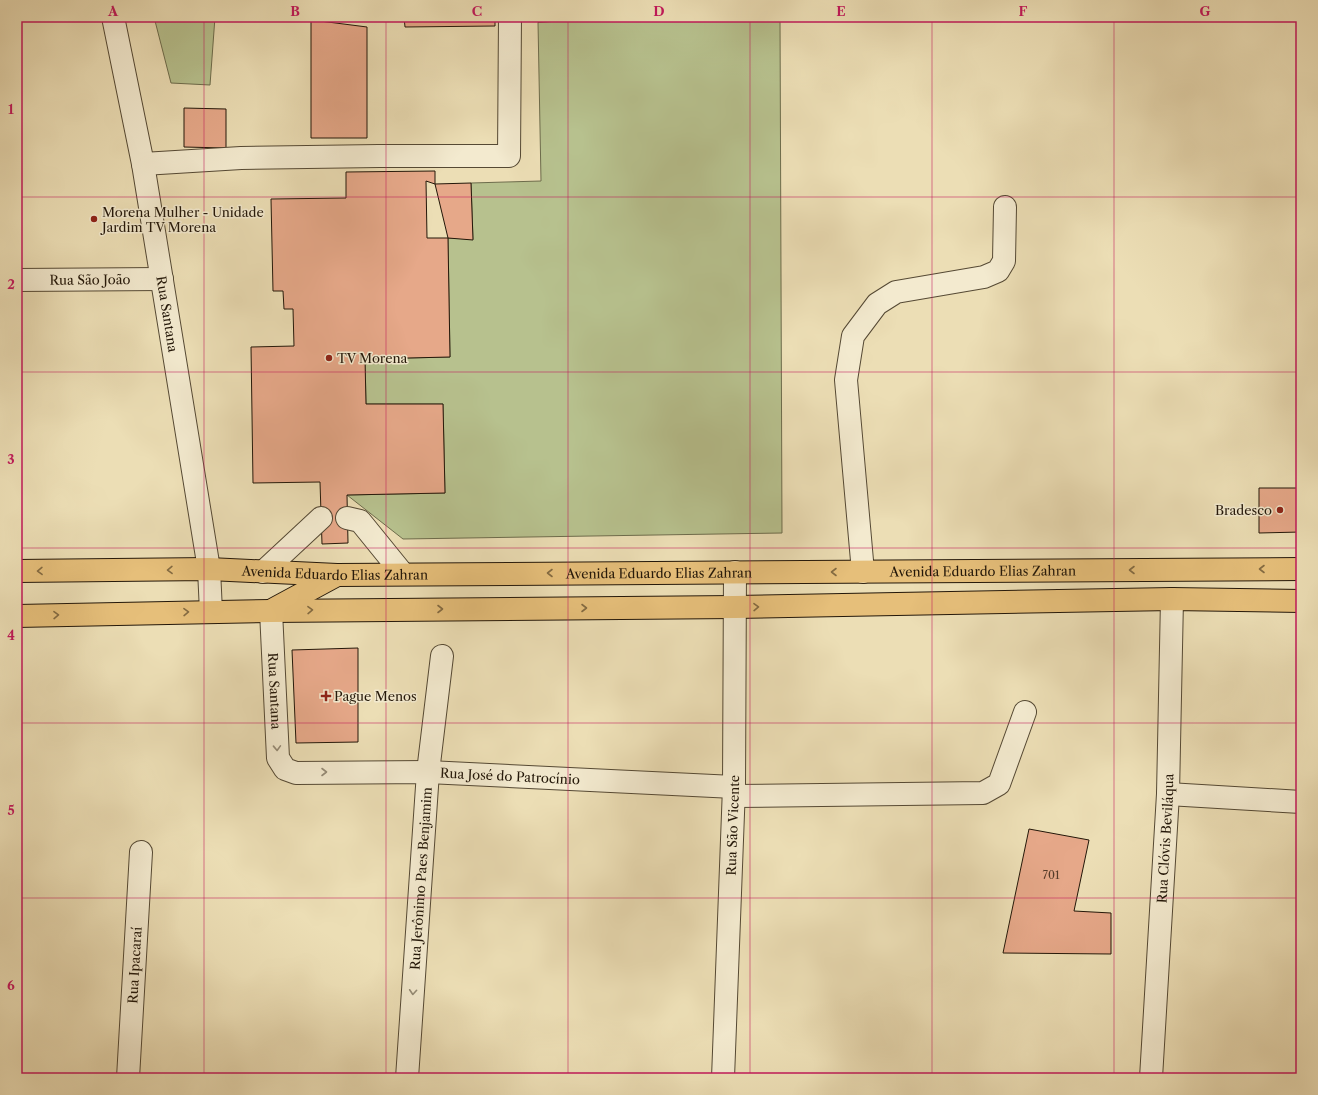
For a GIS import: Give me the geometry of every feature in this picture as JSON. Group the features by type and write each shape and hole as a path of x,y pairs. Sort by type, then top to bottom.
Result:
{"main road":[{"name":"Avenida Eduardo Elias Zahran","path":"17,571 209,569 337,575 1301,569"},
{"path":"271,611 337,575"},
{"path":"17,616 271,611 735,607 1172,599 1301,601"}],"street":[{"name":"Rua Santana","path":"113,17 143,164 162,279 209,569 211,612"},
{"path":"143,164 241,158 509,156 510,17"},
{"path":"863,572 846,380 853,336 877,304 896,292 984,278 998,271 1004,261 1005,208"},
{"name":"Rua São João","path":"17,280 162,279"},
{"path":"263,572 321,518"},
{"path":"347,518 360,521 403,574"},
{"name":"Rua São Vicente","path":"724,1078 734,791 735,572"},
{"name":"Rua Clóvis Beviláqua","path":"1151,1078 1168,794 1172,599"},
{"name":"Rua Santana","path":"271,611 278,758 286,769"},
{"name":"Rua Jerônimo Paes Benjamim","path":"407,1078 428,772 442,656"},
{"name":"Rua José do Patrocínio","path":"286,769 296,773 428,772 734,791 983,793 999,784 1025,712"},
{"path":"1168,794 1301,802"},
{"name":"Rua Ipacaraí","path":"128,1078 140,852"}],"green space":[{"path":"154,17 215,17 210,85 171,83"},
{"path":"564,17 780,17 782,533 403,539 347,495 445,493 443,404 366,404 365,359 450,357 448,238 473,239 471,183 541,181 538,22 564,21"}],"building":[{"path":"404,17 495,17 495,26 405,27"},
{"path":"538,17 564,17 565,21 538,22"},
{"path":"311,21 367,27 367,138 311,138"},
{"path":"184,108 226,109 226,148 184,147"},
{"name":"TV Morena","path":"435,171 435,184 426,181 427,238 448,238 450,357 365,359 366,404 443,404 445,493 347,495 348,543 322,544 320,482 253,483 251,347 294,346 293,309 284,309 283,291 273,291 271,199 346,198 346,172"},
{"path":"471,183 473,240 448,238 435,184"},
{"name":"Bradesco","path":"1259,488 1301,488 1301,532 1259,533"},
{"name":"Pague Menos","path":"358,648 358,742 296,743 292,650"},
{"path":"1029,829 1089,840 1074,911 1111,913 1111,954 1003,953"}],"place":[{"name":"Morena Mulher - Unidade Jardim TV Morena","path":"94,219"},
{"name":"TV Morena","path":"329,358"},
{"name":"Bradesco","path":"1280,510"},
{"name":"Pague Menos","path":"326,696"}]}
